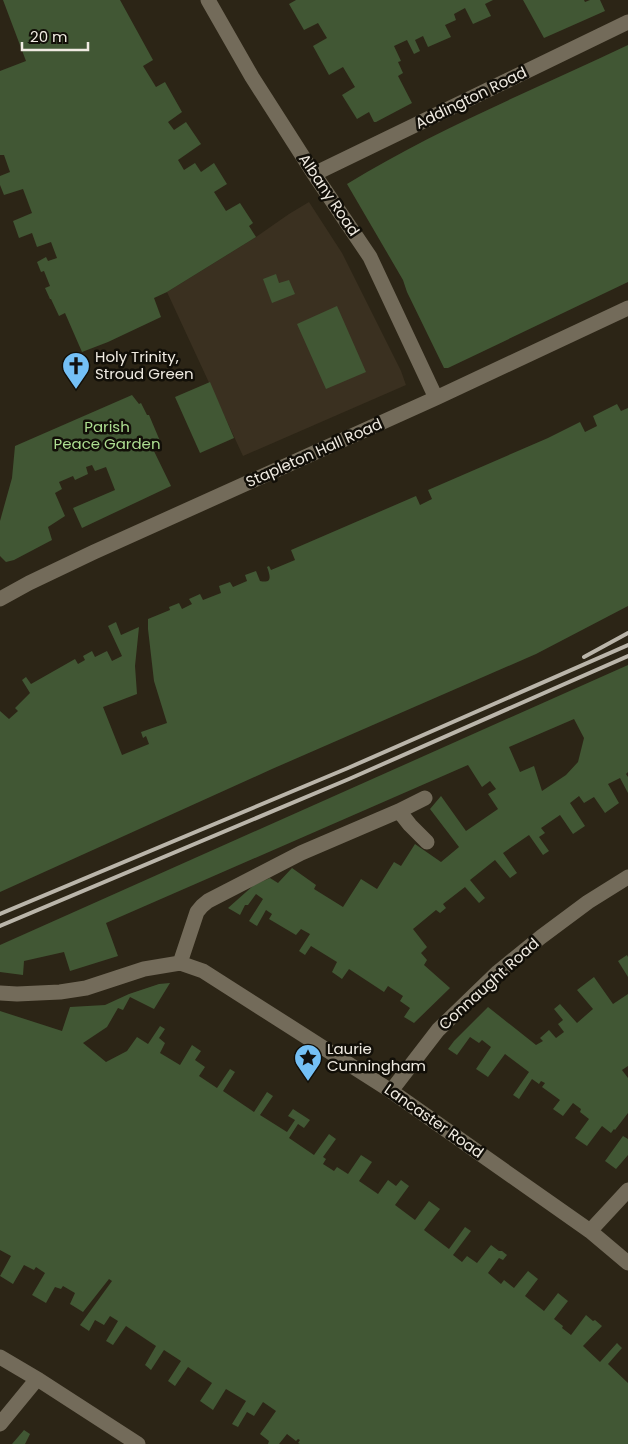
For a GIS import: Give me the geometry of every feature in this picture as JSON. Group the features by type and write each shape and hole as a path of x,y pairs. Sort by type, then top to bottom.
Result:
{"street":[{"name":"Albany Road","path":"208,0 252,76 314,174 370,257 436,398"},
{"name":"Addington Road","path":"314,174 628,22"},
{"name":"Stapleton Hall Road","path":"0,599 94,552 436,398 628,308"},
{"path":"180,963 198,912 208,901 301,853 425,798"},
{"path":"399,811 410,826 427,842"},
{"name":"Connaught Road","path":"391,1091 438,1030 498,972 588,902 628,877"},
{"name":"Lancaster Road","path":"0,993 18,994 69,990 94,985 144,969 180,963 203,971 391,1091 590,1231 628,1263"},
{"path":"590,1231 628,1190"},
{"path":"0,1357 138,1444"},
{"path":"0,1424 37,1379"}],"shaded area":[{"path":"309,202 342,253 401,371 406,385 243,456 167,292"}],"green space":[{"path":"3,0 120,0 153,60 143,66 156,87 165,82 182,112 168,122 174,130 186,122 201,144 178,160 184,170 195,163 201,172 214,163 227,184 214,192 226,211 240,203 253,223 249,226 256,237 167,292 154,298 161,317 82,352 65,313 59,316 50,299 45,288 50,286 44,271 41,272 37,262 46,257 48,261 57,258 51,242 37,247 32,233 19,238 13,221 32,213 23,189 4,195 0,185 0,176 10,172 4,155 0,155 0,71 26,61"},
{"path":"296,0 493,0 485,4 491,16 473,24 465,8 454,14 456,20 445,25 451,37 428,47 423,36 415,40 420,51 414,54 407,40 394,46 401,61 398,62 403,73 398,76 412,103 374,122 369,112 357,119 342,95 355,87 343,67 329,75 313,46 327,38 318,23 304,30 289,4"},
{"path":"523,0 584,0 585,2 600,0 605,11 544,38"},
{"path":"628,45 628,282 448,368 444,368 403,280 347,184 415,145"},
{"path":"276,274 279,283 289,280 295,294 272,303 263,279"},
{"path":"337,306 366,372 326,389 297,324"},
{"path":"210,382 234,438 200,453 175,397"},
{"name":"Parish Peace Garden","path":"132,395 139,404 141,403 147,415 149,415 160,441 151,445 171,486 82,528 73,508 115,490 106,467 95,471 92,465 86,467 88,474 75,480 73,476 59,482 62,489 55,493 65,516 48,527 52,540 14,560 6,562 0,556 0,521 12,478 15,446"},
{"path":"617,404 621,411 628,408 628,606 536,654 272,769 0,892 0,711 9,719 18,711 15,708 30,693 22,680 26,677 31,684 75,659 78,664 85,660 83,656 92,651 95,657 107,651 112,661 122,656 108,626 116,622 121,635 139,627 135,666 137,694 103,707 122,755 149,744 146,736 143,738 141,732 167,723 154,681 148,619 170,610 169,607 179,603 182,609 192,604 189,599 200,594 203,600 221,593 219,586 230,582 233,587 247,581 245,575 256,571 260,581 267,581 270,576 267,567 269,566 271,570 295,560 291,550 416,496 420,505 432,499 428,490 548,438 580,422 585,432 597,426 593,416"},
{"path":"628,665 628,772 626,774 628,777 628,793 620,778 608,784 619,803 605,813 594,797 584,803 579,796 570,803 585,826 573,834 560,815 541,828 545,833 539,837 549,851 543,855 529,835 503,853 517,873 510,878 495,860 470,880 485,898 479,903 465,887 443,904 446,908 440,913 436,910 413,929 427,947 421,953 427,960 424,965 450,988 414,1023 404,1017 410,1008 400,1001 403,996 388,986 384,992 349,969 342,979 332,972 337,962 311,946 305,955 299,951 310,934 301,929 296,935 269,919 272,914 266,910 257,926 249,921 263,899 256,894 248,905 245,905 240,915 228,908 254,885 270,878 278,883 292,868 316,885 314,889 343,907 361,879 377,889 394,862 401,866 415,844 441,862 459,847 430,809 441,796 466,831 498,809 488,794 496,789 490,781 482,787 468,765 106,923 118,956 70,971 64,952 24,961 23,975 0,972 0,945","holes":["574,719 584,738 578,762 566,775 542,791 534,766 520,772 509,747"]},
{"path":"627,955 628,957 628,977 618,961"},
{"path":"594,977 613,1004 628,994 628,1066 622,1070 628,1078 628,1113 611,1133 602,1126 587,1146 575,1138 589,1119 573,1103 563,1116 553,1109 560,1100 542,1087 545,1083 541,1081 539,1084 532,1079 519,1099 513,1095 529,1072 505,1054 488,1077 476,1069 491,1047 482,1040 479,1043 470,1037 457,1055 448,1049 488,1007 536,1045 543,1041 540,1038 549,1030 556,1038 564,1032 558,1024 563,1020 554,1009 560,1004 577,1023 593,1009 577,990"},
{"path":"170,983 154,1009 130,997 123,1010 118,1008 107,1027 83,1043 106,1062 127,1051 137,1037 148,1044 160,1026 165,1029 159,1038 165,1043 160,1053 180,1065 192,1045 201,1051 195,1060 205,1067 199,1076 217,1088 230,1069 235,1072 223,1091 254,1112 267,1092 273,1096 260,1115 287,1132 295,1120 288,1116 293,1109 310,1120 304,1128 298,1124 289,1138 314,1155 329,1134 336,1139 323,1157 326,1159 323,1164 334,1171 337,1167 348,1174 361,1155 372,1162 359,1181 378,1194 388,1180 396,1186 401,1180 409,1186 395,1205 415,1220 429,1201 440,1209 424,1230 449,1249 465,1227 471,1231 453,1255 462,1262 467,1256 477,1263 491,1245 502,1251 507,1255 503,1260 499,1258 488,1273 501,1284 504,1280 514,1288 528,1271 538,1279 525,1296 544,1311 558,1293 568,1301 554,1319 571,1335 586,1315 602,1326 583,1346 600,1362 617,1343 622,1348 608,1364 628,1383 628,1444 300,1444 298,1443 300,1440 296,1441 287,1434 279,1444 268,1444 269,1441 260,1434 276,1411 263,1402 254,1416 247,1412 238,1427 232,1424 246,1401 226,1389 213,1410 200,1401 212,1383 188,1367 175,1386 168,1381 181,1361 164,1350 151,1370 145,1365 156,1346 126,1326 113,1345 106,1341 118,1321 110,1316 104,1325 95,1320 89,1331 80,1325 112,1281 109,1279 83,1312 70,1304 75,1293 63,1286 61,1289 55,1287 46,1303 32,1295 45,1273 36,1267 34,1270 24,1265 13,1284 0,1276 11,1256 0,1250 0,1011 62,1031 70,1007 105,1005 129,994 159,984"},
{"path":"623,1136 628,1139 628,1155 616,1169 605,1161"},
{"path":"24,1430 30,1434 25,1444 12,1444"}],"railway":[{"path":"584,657 628,633"},
{"path":"0,914 348,768 628,645"},
{"path":"0,926 349,779 628,656"}],"place":[{"name":"Holy Trinity, Stroud Green","path":"76,390"},
{"name":"Laurie Cunningham","path":"308,1082"}]}
